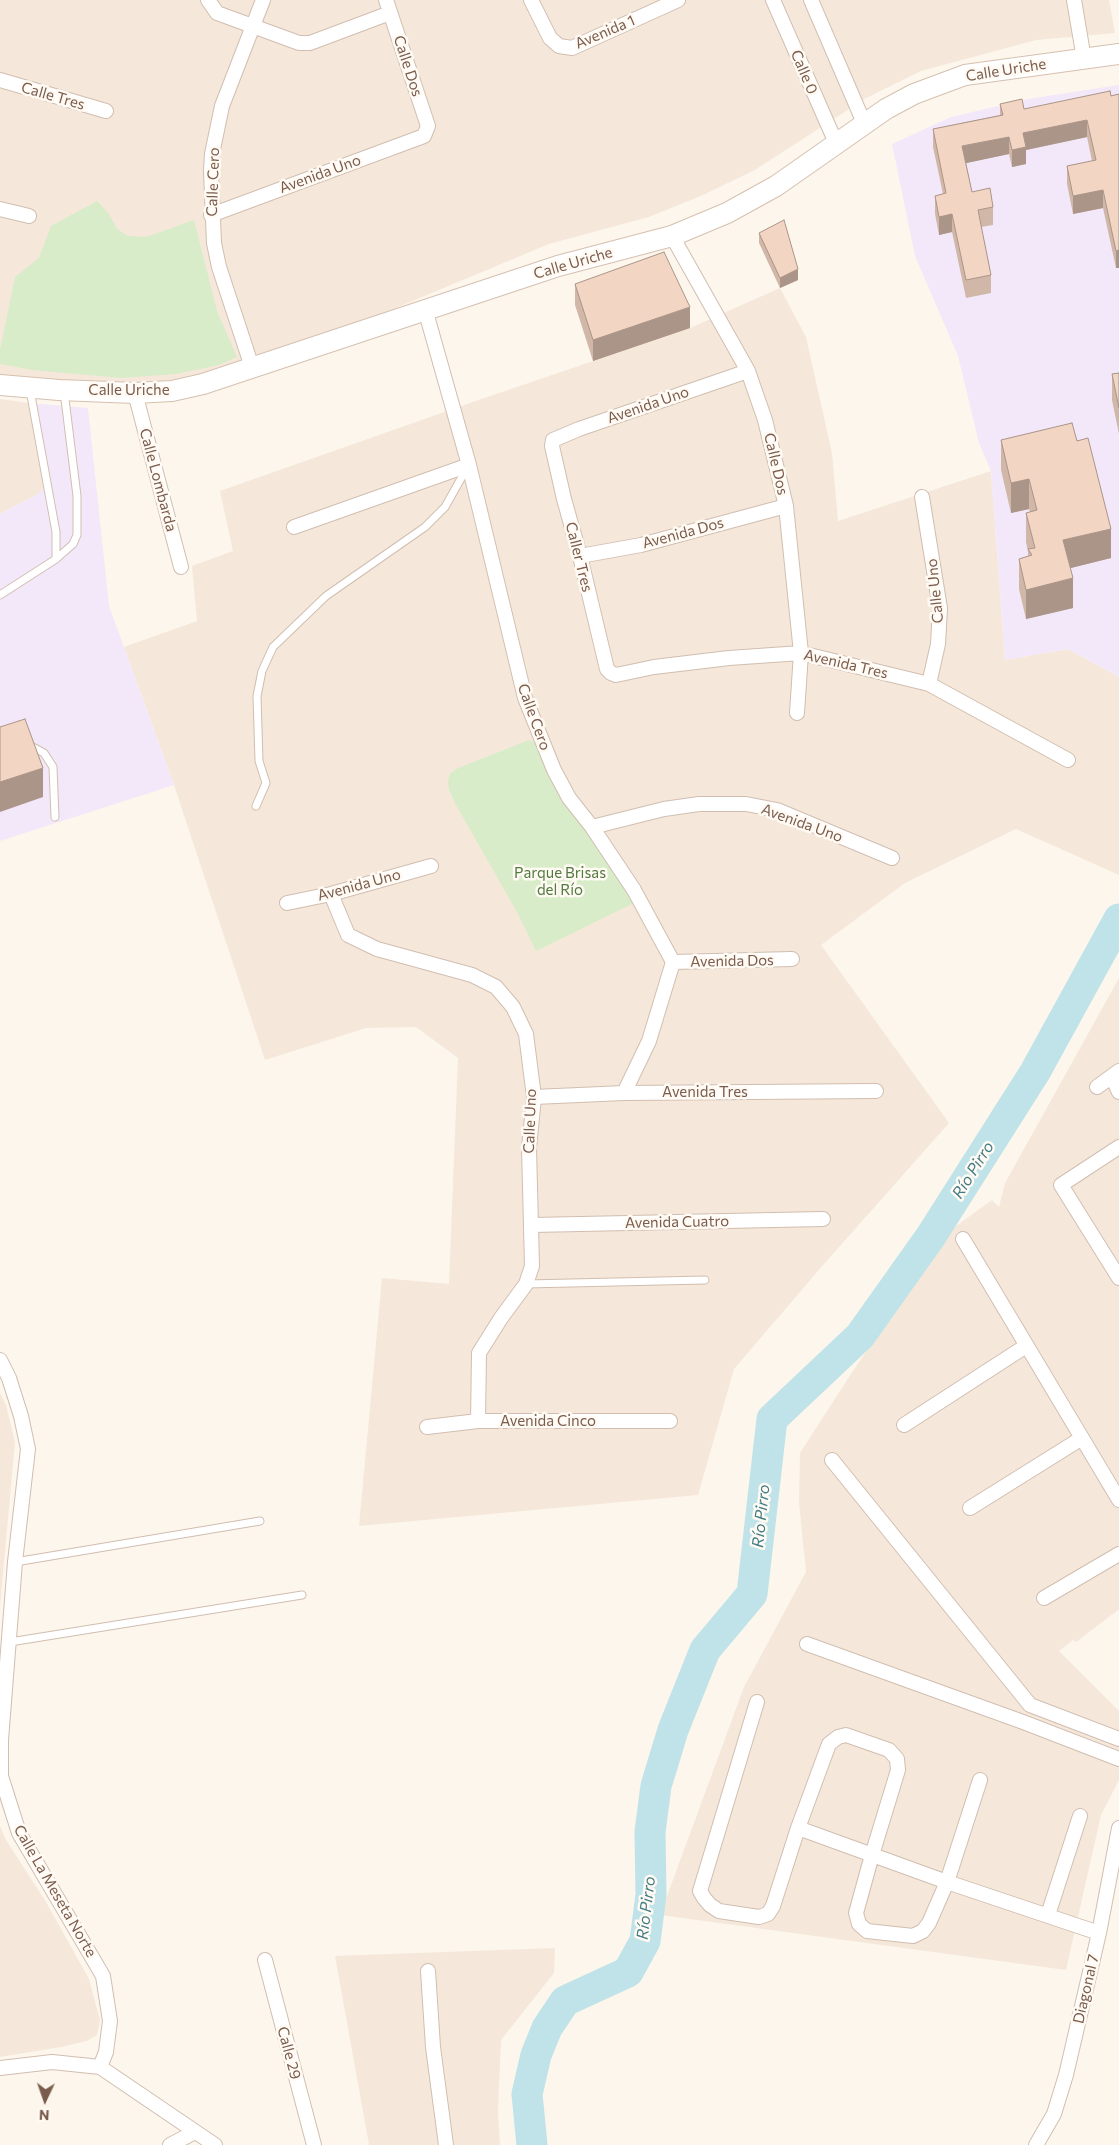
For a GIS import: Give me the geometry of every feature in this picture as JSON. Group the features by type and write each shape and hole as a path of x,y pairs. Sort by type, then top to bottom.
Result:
{"main road":[{"name":"Calle Uriche","path":"0,385 135,393 172,391 203,384 558,266 672,236 727,213 776,186 864,123 914,94 965,75 1119,54"}],"street":[{"path":"208,0 218,13 299,44 310,43 388,6"},
{"name":"Calle Cero","path":"252,367 219,267 214,243 211,215 212,154 222,106 263,0"},
{"name":"Avenida 1","path":"531,0 550,38 559,46 572,48 678,0"},
{"name":"Calle 0","path":"773,0 836,142"},
{"path":"811,0 864,123"},
{"path":"1074,0 1084,59"},
{"name":"Calle Dos","path":"388,6 428,126 427,132"},
{"name":"Calle Tres","path":"0,80 106,111"},
{"name":"Avenida Uno","path":"211,215 424,136 427,132"},
{"path":"0,209 29,216"},
{"name":"Calle Dos","path":"672,236 748,371 765,420 786,506 802,652 797,713"},
{"name":"Calle Cero","path":"425,309 469,465 525,698 554,770 568,798 592,827 634,890 673,962"},
{"name":"Avenida Uno","path":"552,446 554,440 564,434 748,371"},
{"name":"Calle Lombarda","path":"135,393 181,567"},
{"name":"Caller Tres","path":"552,446 607,669"},
{"path":"294,527 469,465"},
{"name":"Calle Uno","path":"922,497 940,608 938,644 929,684"},
{"name":"Avenida Dos","path":"580,556 641,545 786,506"},
{"name":"Avenida Tres","path":"607,669 616,675 654,667 802,652 929,684 1068,760"},
{"name":"Avenida Uno","path":"592,827 664,809 699,804 746,804 777,810 892,858"},
{"name":"Avenida Uno","path":"287,903 331,894 431,866"},
{"name":"Calle Uno","path":"331,894 348,935 377,949 472,974 496,987 513,1007 526,1034 534,1097 529,1148 532,1266 526,1284 501,1318 479,1353 478,1421"},
{"name":"Avenida Dos","path":"673,962 792,959"},
{"path":"624,1092 649,1041 673,962"},
{"path":"1097,1087 1115,1074 1119,1092"},
{"name":"Avenida Tres","path":"534,1097 624,1092 876,1091"},
{"path":"1119,1147 1061,1185 1119,1278"},
{"name":"Avenida Cuatro","path":"532,1225 823,1219"},
{"path":"963,1239 1119,1500"},
{"path":"904,1425 1026,1346"},
{"name":"Calle La Meseta Norte","path":"0,1360 9,1378 22,1416 28,1449 16,1562 1,1740 0,1776 19,1833 102,1976 110,2021 106,2052 100,2067"},
{"name":"Avenida Cinco","path":"427,1427 478,1421 670,1421"},
{"path":"970,1508 1082,1438"},
{"path":"832,1460 1030,1705 1119,1739"},
{"path":"1044,1598 1119,1554"},
{"path":"807,1644 1023,1722 1119,1759"},
{"path":"757,1702 700,1891 704,1898 719,1911 759,1917 768,1914 773,1906 798,1828 829,1744 838,1737 846,1735 888,1750 897,1759 898,1770 856,1913 859,1924 867,1931 913,1936 923,1931 929,1923 947,1882 980,1780"},
{"path":"1023,1722 1030,1705"},
{"path":"1048,1915 1080,1816"},
{"path":"798,1828 947,1882 1099,1933"},
{"name":"Diagonal 7","path":"1036,2145 1054,2114 1066,2075 1099,1933 1119,1828"},
{"name":"Calle 29","path":"265,1960 314,2145"},
{"path":"428,1971 433,2047 446,2145"},
{"path":"0,2068 52,2062 100,2067 215,2145"},
{"path":"170,2145 195,2132"}],"lane":[{"path":"30,388 56,532 56,559"},
{"path":"0,595 56,559 72,544 77,535 78,520 64,390"},
{"path":"256,806 266,783 260,761 257,696 262,670 274,647 326,596 425,527 445,507 469,465"},
{"path":"22,741 44,753 54,767 55,817"},
{"path":"526,1284 705,1280"},
{"path":"16,1562 260,1521"},
{"path":"10,1642 302,1595"}],"shaded area":[{"path":"0,0 1109,0 1115,33 1036,40 921,71 866,98 755,170 703,195 649,217 549,244 274,359 203,384 0,385"},
{"path":"1119,85 1119,677 1068,649 1005,660 991,471 979,443 958,356 915,256 892,144 951,117 1028,99"},
{"path":"780,288 806,337 832,453 838,521 991,471 1005,660 1068,649 1119,677 1119,875 1016,829 905,883 821,945 949,1123 734,1369 698,1495 359,1526 382,1278 449,1284 458,1058 416,1027 366,1028 265,1060 174,785 124,647 197,621 192,566 233,551 220,491 690,328"},
{"path":"0,399 29,403 44,482 43,489 38,494 0,514"},
{"path":"29,403 88,408 109,606 174,785 0,841 0,514 38,494 43,489 44,482"},
{"path":"1119,978 1119,1611 1076,1642 1073,1640 1059,1651 1119,1711 1119,1780 1101,1815 1066,1970 660,1915 744,1687 806,1572 799,1503 800,1453 932,1254 956,1226 992,1200 999,1207 1005,1183"},
{"path":"0,1393 6,1405 15,1442 0,1606"},
{"path":"0,1826 6,1840 46,1902 89,1979 100,2020 97,2035 87,2041 0,2057"},
{"path":"555,1948 554,1973 501,2040 498,2111 500,2145 369,2145 335,1956"}],"green space":[{"path":"97,201 109,214 117,229 128,236 146,237 194,220 217,311 237,357 219,365 176,374 122,378 32,370 0,364 0,350 15,277 39,258 51,226"},
{"name":"Parque Brisas del Río","path":"529,740 540,747 634,903 536,951 517,912 456,805 449,790 448,781 450,774 456,769"}],"building":[{"path":"1110,91 1111,96 1119,94 1119,250 1116,251 1103,190 1073,196 1067,166 1096,160 1087,120 1023,133 1026,147 1012,150 1009,137 962,146 972,192 990,188 993,207 978,210 991,275 966,280 952,214 939,217 935,196 946,193 933,129 1003,115 1000,104 1022,99 1024,109"},
{"path":"784,220 798,269 780,278 759,233"},
{"path":"664,252 690,307 593,340 575,284"},
{"path":"1119,373 1119,408 1112,374"},
{"path":"1072,423 1077,441 1088,438 1111,529 1063,540 1073,578 1026,590 1019,559 1032,555 1028,549 1035,548 1026,513 1037,510 1029,479 1011,483 1001,440"},
{"path":"25,719 43,768 0,782 0,727"}],"waterway":[{"name":"Río Pirro","path":"532,2145 527,2094 536,2055 547,2028 565,2001 628,1972 645,1941 651,1895 650,1832 656,1786 673,1730 705,1650 752,1594 772,1419 860,1336 931,1236 1035,1072 1119,919"}]}
